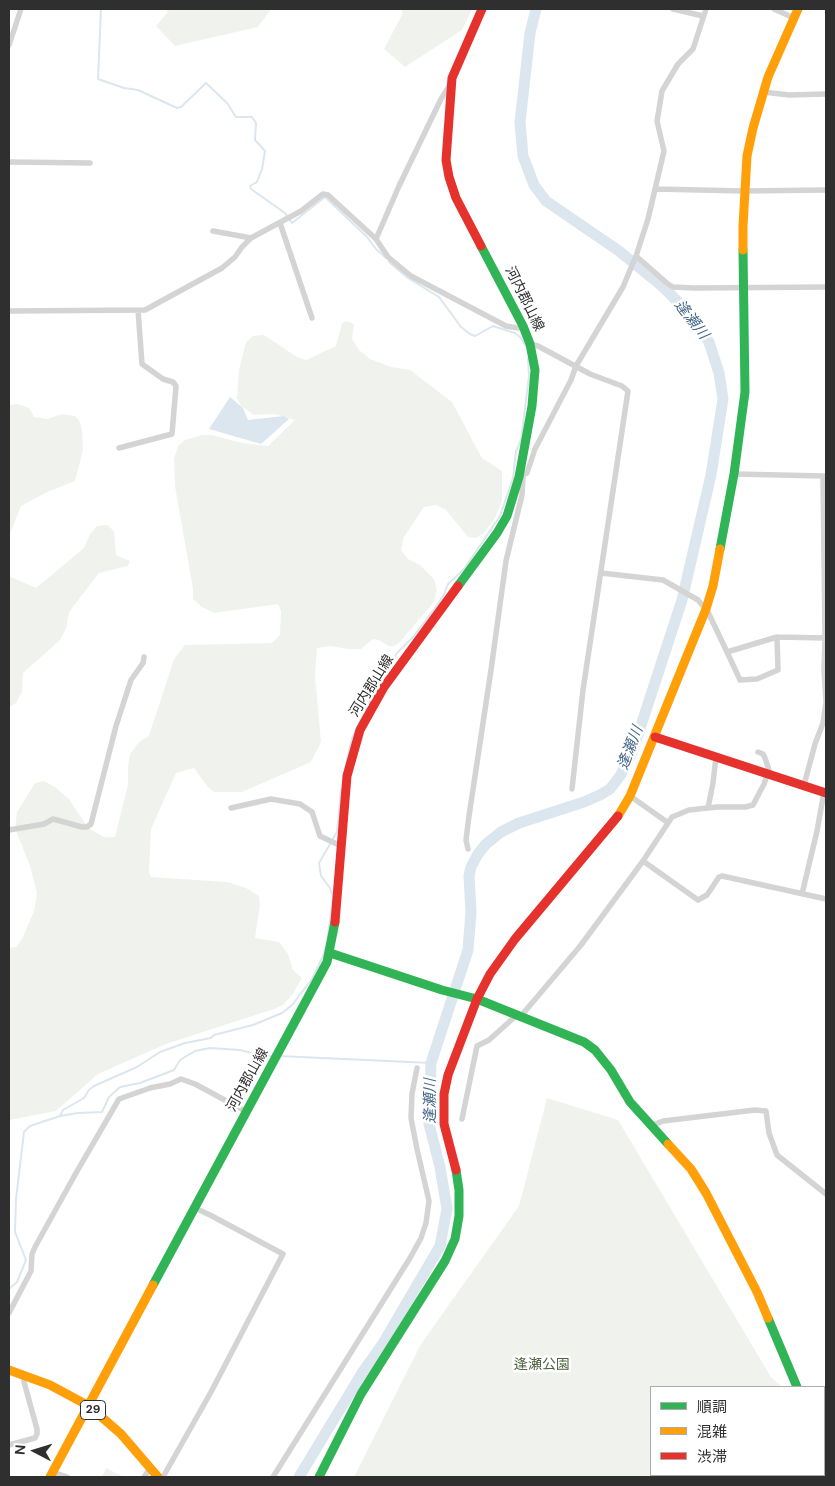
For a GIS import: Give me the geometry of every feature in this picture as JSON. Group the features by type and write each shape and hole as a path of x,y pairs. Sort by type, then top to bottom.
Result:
{"street":[{"path":"9,45 21,9"},
{"name":"河内郡山線","path":"52,1474 322,973 330,954 334,933 347,776 356,741 363,724 384,688 497,533 506,516 521,476 532,406 534,370 530,344 524,326 456,198 449,177 447,152 450,85 482,9"},
{"path":"672,9 702,16"},
{"path":"468,849 466,844 469,816 506,561 522,495 521,476 528,473 535,449 571,380 576,366 595,337 636,256 648,219 664,151 657,121 662,91 678,64 693,48 699,35 702,16 706,9"},
{"path":"774,9 794,18"},
{"path":"319,1477 361,1394 445,1261 455,1240 459,1216 459,1190 453,1156 444,1124 444,1094 448,1075 474,998 515,939 615,821 630,796 656,737 706,609 713,586 734,474 745,392 744,191 747,156 768,76 798,9"},
{"path":"376,239 399,186 441,99 450,85"},
{"path":"763,92 789,95 826,94"},
{"path":"9,162 90,163"},
{"path":"655,189 826,190"},
{"path":"9,311 145,310 222,268 235,257 242,246 251,238 301,211 324,194 328,195 376,239 388,256 411,276 506,326 518,328 524,326"},
{"path":"280,223 312,318"},
{"path":"213,231 251,238"},
{"path":"636,256 670,286 694,288 826,286"},
{"path":"119,448 172,434 176,386 173,382 163,379 142,364 138,310"},
{"path":"530,344 538,346 590,374 622,386 628,391 576,745 572,789"},
{"path":"734,474 824,476 825,714 804,785"},
{"path":"601,573 663,580 698,600 706,609 740,680 757,679 778,670 777,637"},
{"path":"727,652 777,637 826,638"},
{"path":"9,830 44,824 54,819 82,827 87,827 91,824 116,726 131,680 144,663 144,657"},
{"path":"656,737 825,793 802,894"},
{"path":"462,1120 477,1046 489,1040 519,1015 580,945 643,861 672,817 680,812 708,808 750,807 764,784 769,770 763,754 758,752"},
{"path":"708,808 716,757"},
{"path":"630,796 668,822"},
{"path":"231,808 271,799 300,804 312,812 320,836 341,846"},
{"path":"643,861 698,900 707,895 719,877 722,876 826,899"},
{"path":"330,954 442,990 474,998 573,1037 595,1050 611,1070 630,1102 691,1169 706,1193 758,1292 797,1386"},
{"path":"273,1477 421,1238 426,1223 429,1201 416,1149 411,1118 416,1068"},
{"path":"9,1313 31,1270 32,1254 35,1247 119,1099 150,1088 170,1084 181,1078 246,1112"},
{"path":"651,1126 663,1121 755,1110 766,1111 769,1133 777,1155 826,1194"},
{"path":"163,1477 211,1392 283,1254 195,1208"},
{"name":"29","path":"9,1370 64,1391 89,1406 121,1434 158,1477"},
{"path":"9,1445 35,1438 37,1434 24,1382 24,1375"},
{"path":"144,1477 151,1467"},
{"path":"52,1474 67,1477"}],"green space":[{"path":"165,9 271,9 258,27 175,46 156,26 168,12"},
{"path":"401,9 472,9 462,30 405,67 384,49 403,13"},
{"path":"347,321 354,324 352,339 359,350 370,359 391,367 410,370 452,402 482,458 502,471 502,501 496,516 485,532 476,538 468,537 446,510 436,505 424,507 404,537 401,550 408,559 420,565 434,579 437,590 434,602 399,643 394,646 388,646 379,640 373,639 361,649 330,646 317,648 315,677 321,742 311,762 242,792 214,792 194,768 176,773 151,829 149,872 151,877 227,882 246,888 259,896 260,905 255,938 279,942 288,954 293,970 302,978 293,994 283,1005 166,1044 98,1074 56,1111 9,1120 9,948 16,947 22,939 34,911 37,893 30,866 15,828 17,812 35,783 44,781 55,787 69,799 88,828 104,837 115,837 128,785 130,754 139,742 149,736 174,659 185,645 272,643 280,635 281,611 278,604 214,613 202,607 193,599 193,589 175,486 174,459 178,446 185,440 202,435 212,435 242,443 268,446 295,420 274,414 254,415 241,406 237,398 239,370 246,342 253,336 264,335 297,357 306,360 336,346 342,323"},
{"path":"18,404 29,408 34,417 47,419 62,414 75,416 80,422 82,430 83,450 75,481 45,493 21,506 9,536 9,405"},
{"path":"107,525 114,531 116,555 130,561 128,566 99,573 69,612 66,629 60,640 23,673 22,692 16,703 9,707 9,576 36,588 84,548 90,534 97,526"},
{"name":"逢瀬公園","path":"547,1098 618,1120 771,1377 781,1386 650,1386 650,1476 825,1476 825,1425 826,1477 354,1477 421,1344 519,1206"},
{"path":"106,1468 124,1477 102,1477"}],"shaded area":[{"path":"230,397 243,408 248,420 284,416 289,419 261,444 209,429"}],"waterway":[{"path":"101,9 98,79 124,88 138,90 177,108 181,107 206,83 227,103 236,117 252,117 256,123 255,140 265,151 262,169 257,182 250,186 251,189 285,213 292,223 325,197 386,258"},
{"name":"逢瀬川","path":"299,1477 362,1373 382,1345 440,1246 447,1209 440,1167 429,1124 431,1063 468,950 471,912 469,876 471,867 486,844 501,832 519,823 600,795 610,789 620,776 632,753 682,600 711,475 723,399 719,373 709,342 689,313 662,286 619,251 546,201 534,185 523,156 520,122 530,33 536,9"},
{"path":"389,262 408,278 439,297 461,327 470,334 475,336 493,326 515,333 526,346"},
{"path":"344,773 352,738 371,699 373,688 397,653 413,637 438,604 448,584 464,569 500,516 513,478 516,451 521,440 529,376 528,358"},
{"path":"60,1116 63,1110 84,1098 94,1086 137,1067 160,1052 185,1043 211,1038 214,1035 253,1025 282,1013 292,1005 312,979 327,943 333,897 330,888 321,876 319,863 337,832 341,790"},
{"path":"9,1289 17,1282 26,1260 15,1232 16,1199 24,1132 30,1126 60,1116 102,1112 109,1097 120,1087 140,1083 174,1070 180,1060 195,1051 210,1048 240,1050 264,1056 274,1056"},
{"path":"279,1056 431,1063"}],"traffic: fast":[{"path":"458,586 497,533 507,516 519,477 532,406 535,370 530,344 523,326 481,246"},
{"path":"720,549 734,474 745,392 743,250"},
{"path":"153,1285 327,962 335,922"},
{"path":"330,953 442,990 477,999 584,1042 595,1050 611,1070 630,1102 668,1144"},
{"path":"319,1477 361,1394 445,1261 455,1239 459,1216 459,1190 456,1170"},
{"path":"768,1318 797,1386"}],"traffic: slow":[{"path":"743,250 747,156 753,128 768,77 798,9"},
{"path":"618,816 630,796 706,609 713,586 720,549"},
{"path":"668,1144 691,1169 706,1193 757,1292 768,1318"},
{"path":"50,1477 153,1285"},
{"path":"9,1370 50,1385 89,1406 121,1434 158,1477"}],"traffic: jam":[{"path":"481,246 456,198 446,160 452,78 482,9"},
{"path":"335,922 347,776 360,730 384,687 458,586"},
{"path":"655,737 826,793"},
{"path":"456,1170 444,1124 444,1094 448,1075 477,999 490,974 515,939 618,816"}]}
